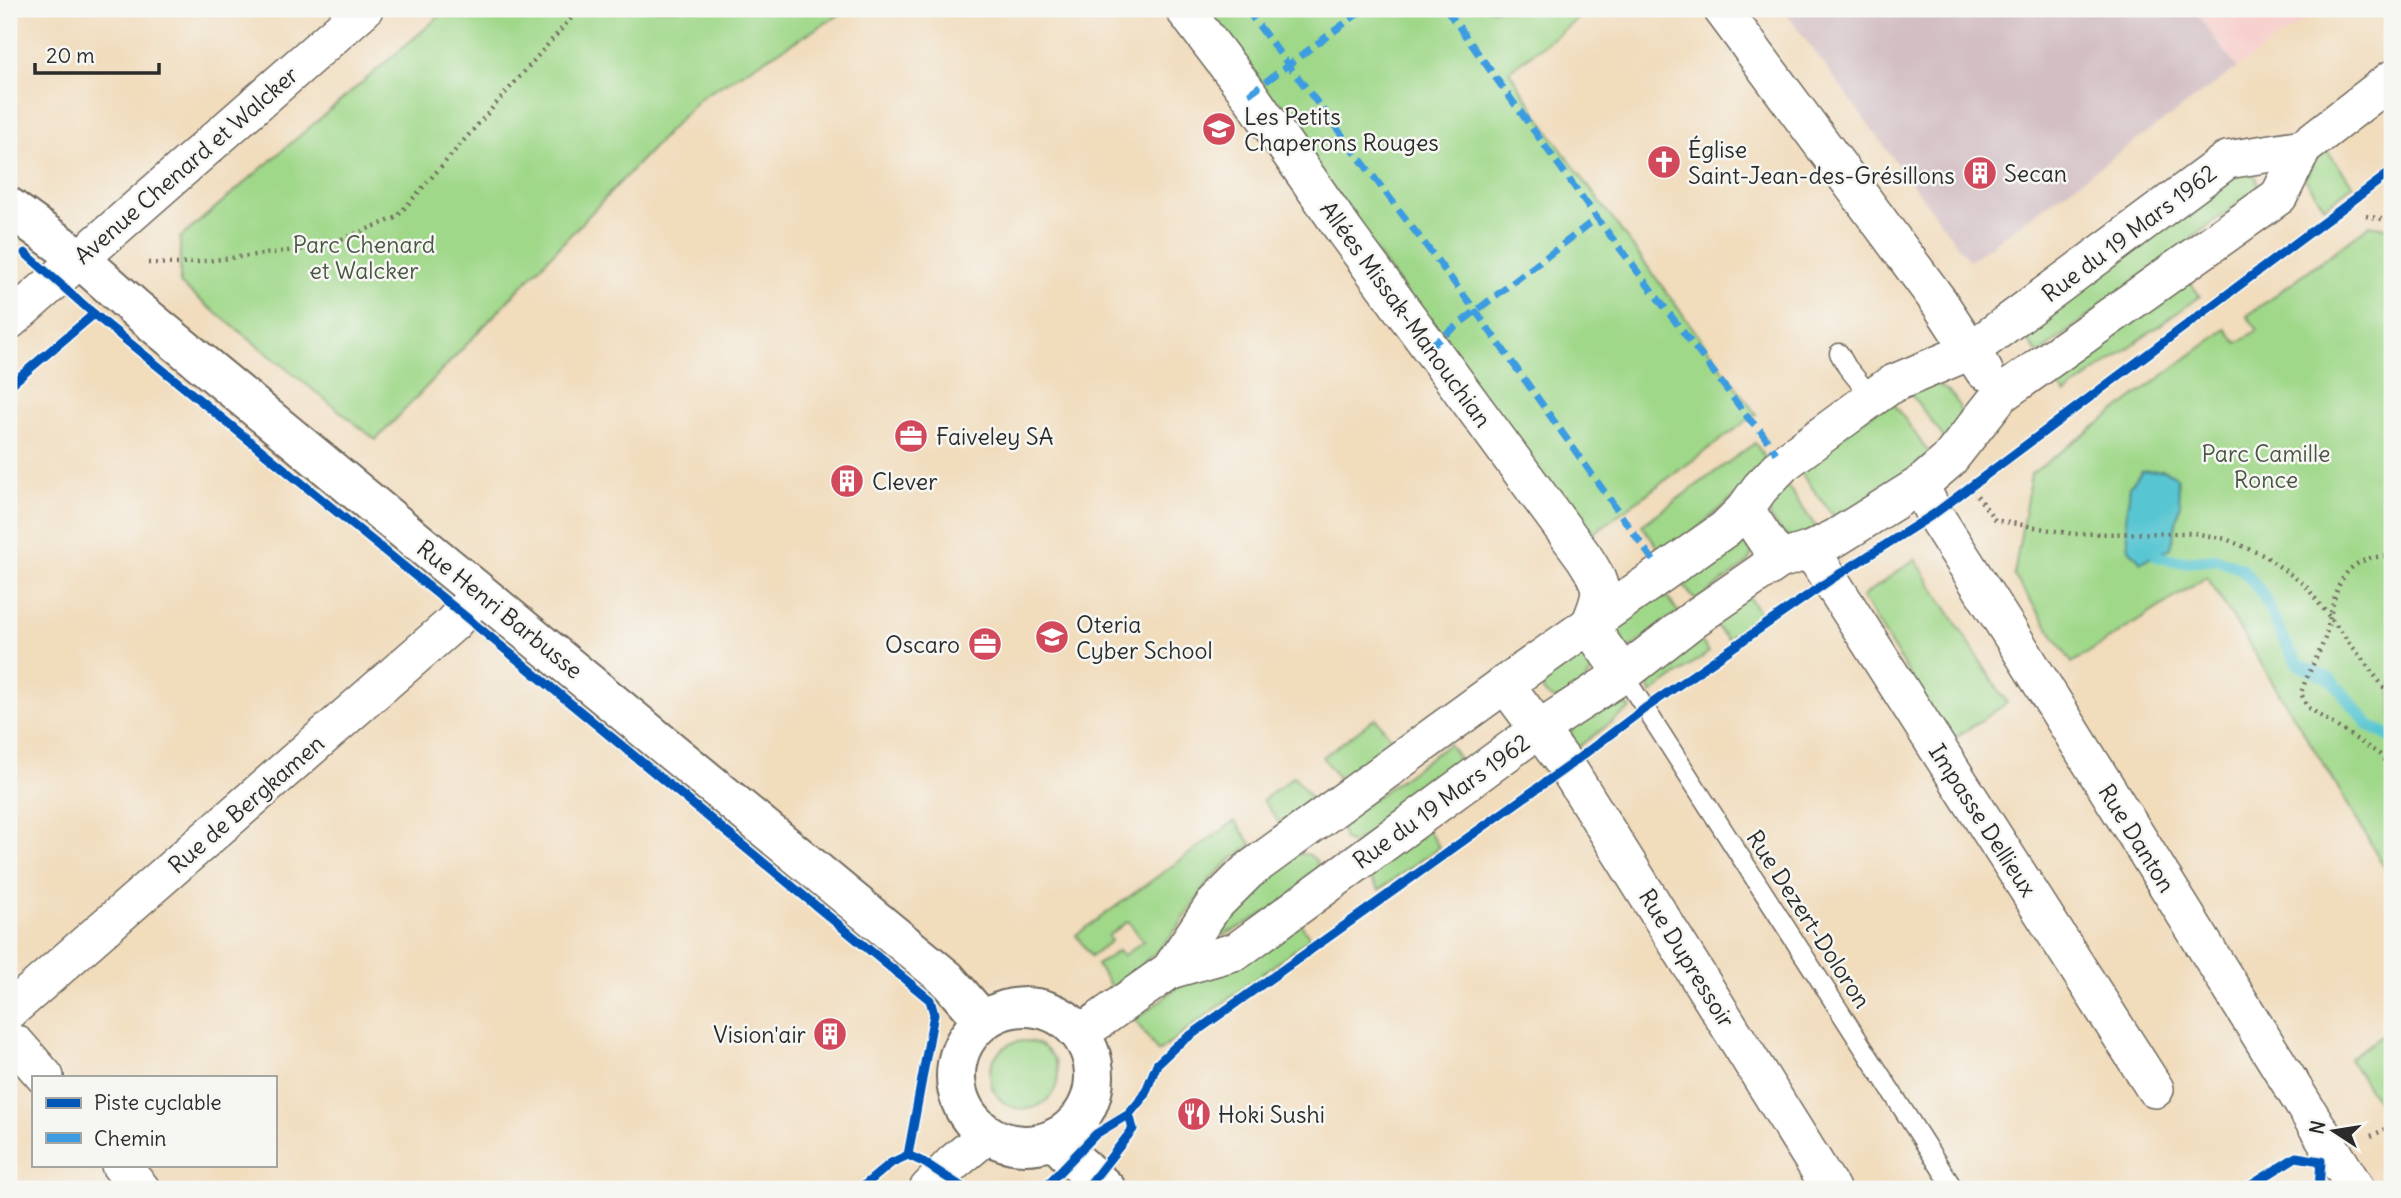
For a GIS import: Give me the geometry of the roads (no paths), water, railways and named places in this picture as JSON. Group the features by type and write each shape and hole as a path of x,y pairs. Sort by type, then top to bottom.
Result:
{"street":[{"name":"Avenue Chenard et Walcker","path":"9,321 364,9"},
{"name":"Allées Missak-Manouchian","path":"1184,9 1249,94 1345,232 1584,556 1600,582 1597,608 1589,626"},
{"path":"1722,9 1939,302 2000,395"},
{"name":"Rue du 19 Mars 1962","path":"1081,1033 1170,970 1237,951 1539,729 1623,674 1695,618 1795,555 1927,500 1948,461 2000,395 2279,196 2303,148 2392,79"},
{"name":"Rue du 19 Mars 1962","path":"1170,970 1213,906 1248,871 1505,684 1725,529 1784,463 1872,398 1892,384 1970,351 2227,160 2303,148"},
{"name":"Rue Henri Barbusse","path":"9,207 79,258 135,308 947,979 984,1021"},
{"name":"Rue Danton","path":"1927,500 2356,1189"},
{"path":"1745,509 1795,555"},
{"name":"Impasse Dellieux","path":"1795,555 2155,1089"},
{"name":"Rue de Bergkamen","path":"9,1011 452,624 480,593"},
{"path":"1589,626 1623,674"},
{"name":"Rue du 19 Mars 1962","path":"1505,684 1539,729"},
{"name":"Rue Dupressoir","path":"1539,729 1567,767 1831,1189"},
{"name":"Rue du 19 Mars 1962","path":"1313,824 1343,873"},
{"path":"1025,1006 1046,1010 1066,1020 1081,1033 1092,1062 1093,1092 1085,1111 1073,1126 1057,1138 1040,1144 1022,1145 1004,1142 973,1122 963,1106 957,1088 957,1069 961,1051 971,1034 984,1021 1003,1010 1025,1006"},
{"path":"9,1040 17,1045 44,1076"},
{"path":"928,1189 953,1163 988,1134"},
{"path":"1057,1138 1065,1151 1106,1189"},
{"path":"121,1166 141,1189"}],"lane":[{"path":"1839,353 1872,398"},
{"name":"Rue Dezert-Doloron","path":"1623,674 1954,1189"}],"water":[{"path":"2163,470 2177,477 2180,503 2171,548 2141,562 2129,549 2126,519 2130,486 2142,471"}],"waterway":[{"path":"2157,556 2183,562 2217,559 2242,569 2264,596 2298,664 2332,680 2369,725 2392,738"}],"place":[{"name":"Les Petits Chaperons Rouges","path":"1219,129"},
{"name":"Église Saint-Jean-des-Grésillons","path":"1664,162"},
{"name":"Secan","path":"1980,173"},
{"name":"Faiveley SA","path":"911,436"},
{"name":"Clever","path":"847,481"},
{"name":"Oteria Cyber School","path":"1052,637"},
{"name":"Oscaro","path":"985,644"},
{"name":"Vision'air","path":"830,1034"},
{"name":"Hoki Sushi","path":"1194,1114"}],"park label":[{"name":"Parc Chenard et Walcker","path":"364,257"},
{"name":"Parc Camille Ronce","path":"2266,466"}]}
